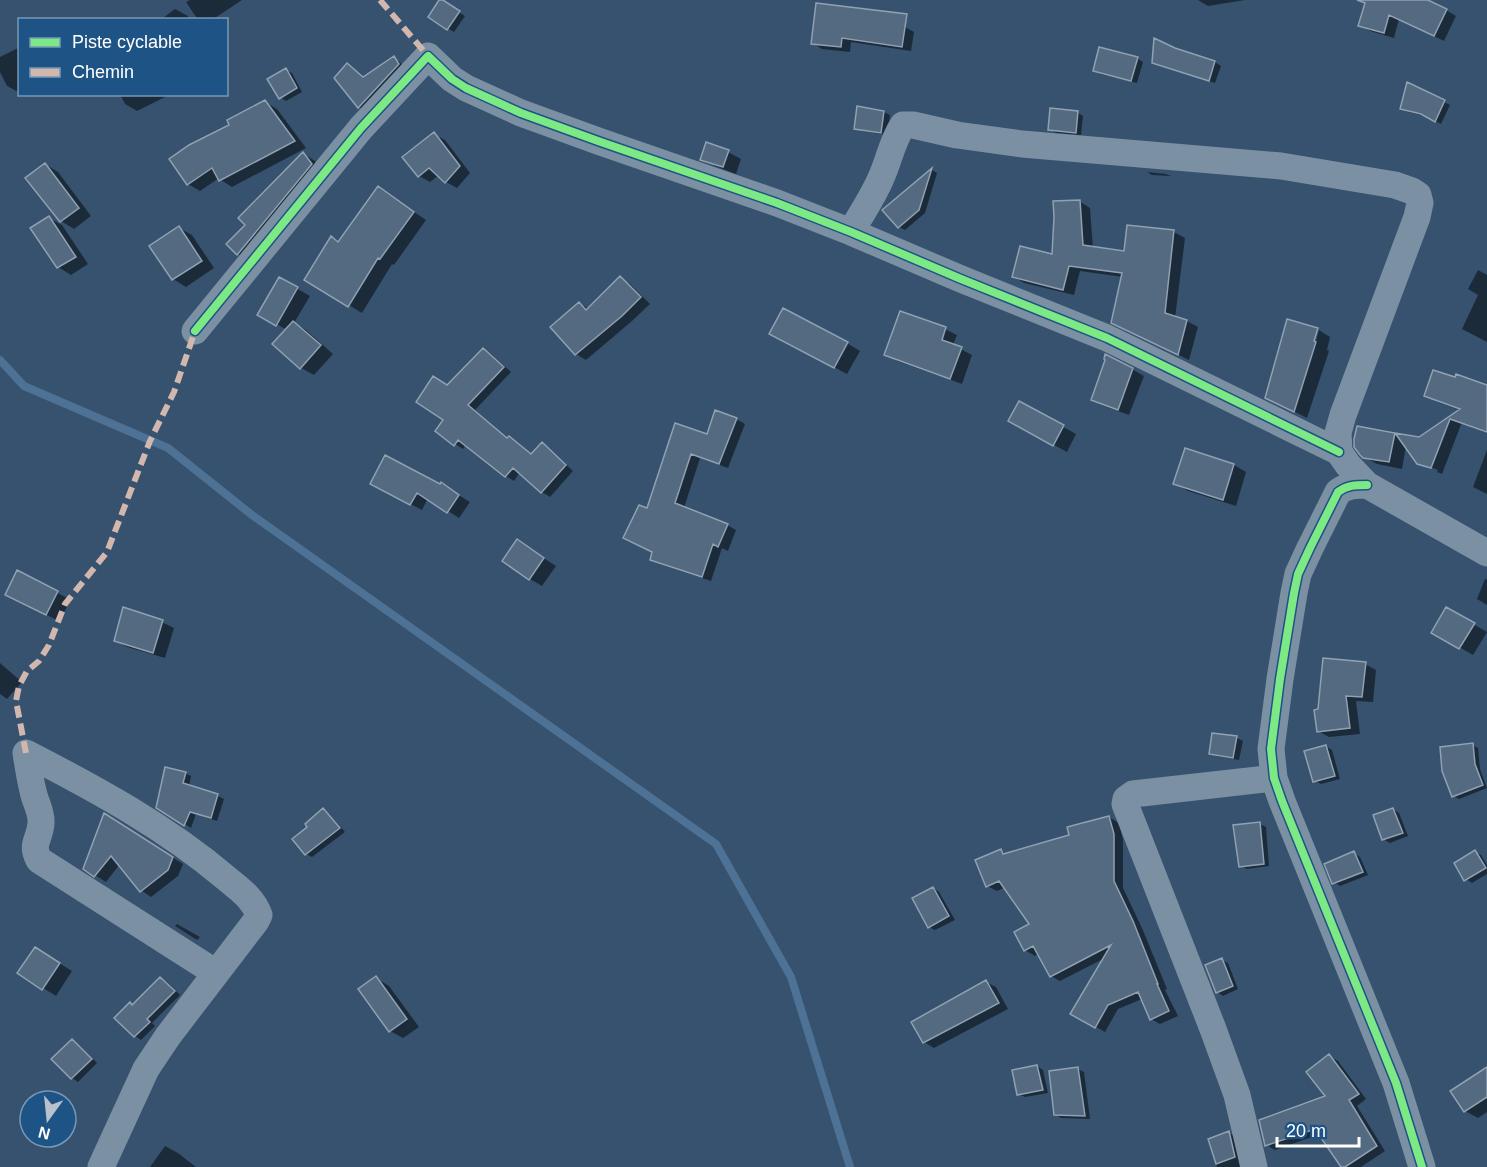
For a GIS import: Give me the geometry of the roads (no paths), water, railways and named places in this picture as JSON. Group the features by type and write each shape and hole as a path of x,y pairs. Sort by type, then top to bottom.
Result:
{"street":[{"path":"195,331 361,128 428,56 452,79 466,88 521,113 777,203 1107,338 1339,452 1367,485 1487,553"},
{"path":"850,232 882,177 897,134 903,125 1022,144 1281,166 1395,185 1412,191 1418,195 1420,203 1417,217 1343,416 1338,433 1339,452"},
{"path":"1367,485 1352,485 1338,492 1298,574 1271,749 1274,778 1396,1083 1422,1167"},
{"path":"101,1167 146,1069 259,915 248,897 181,842 87,785 26,753 41,823 34,847 39,860 216,973"},
{"path":"1254,1167 1237,1095 1125,804 1126,799 1132,794 1274,778"}],"waterway":[{"path":"0,360 24,386 168,448 252,515 716,844 791,977 850,1167"}]}
